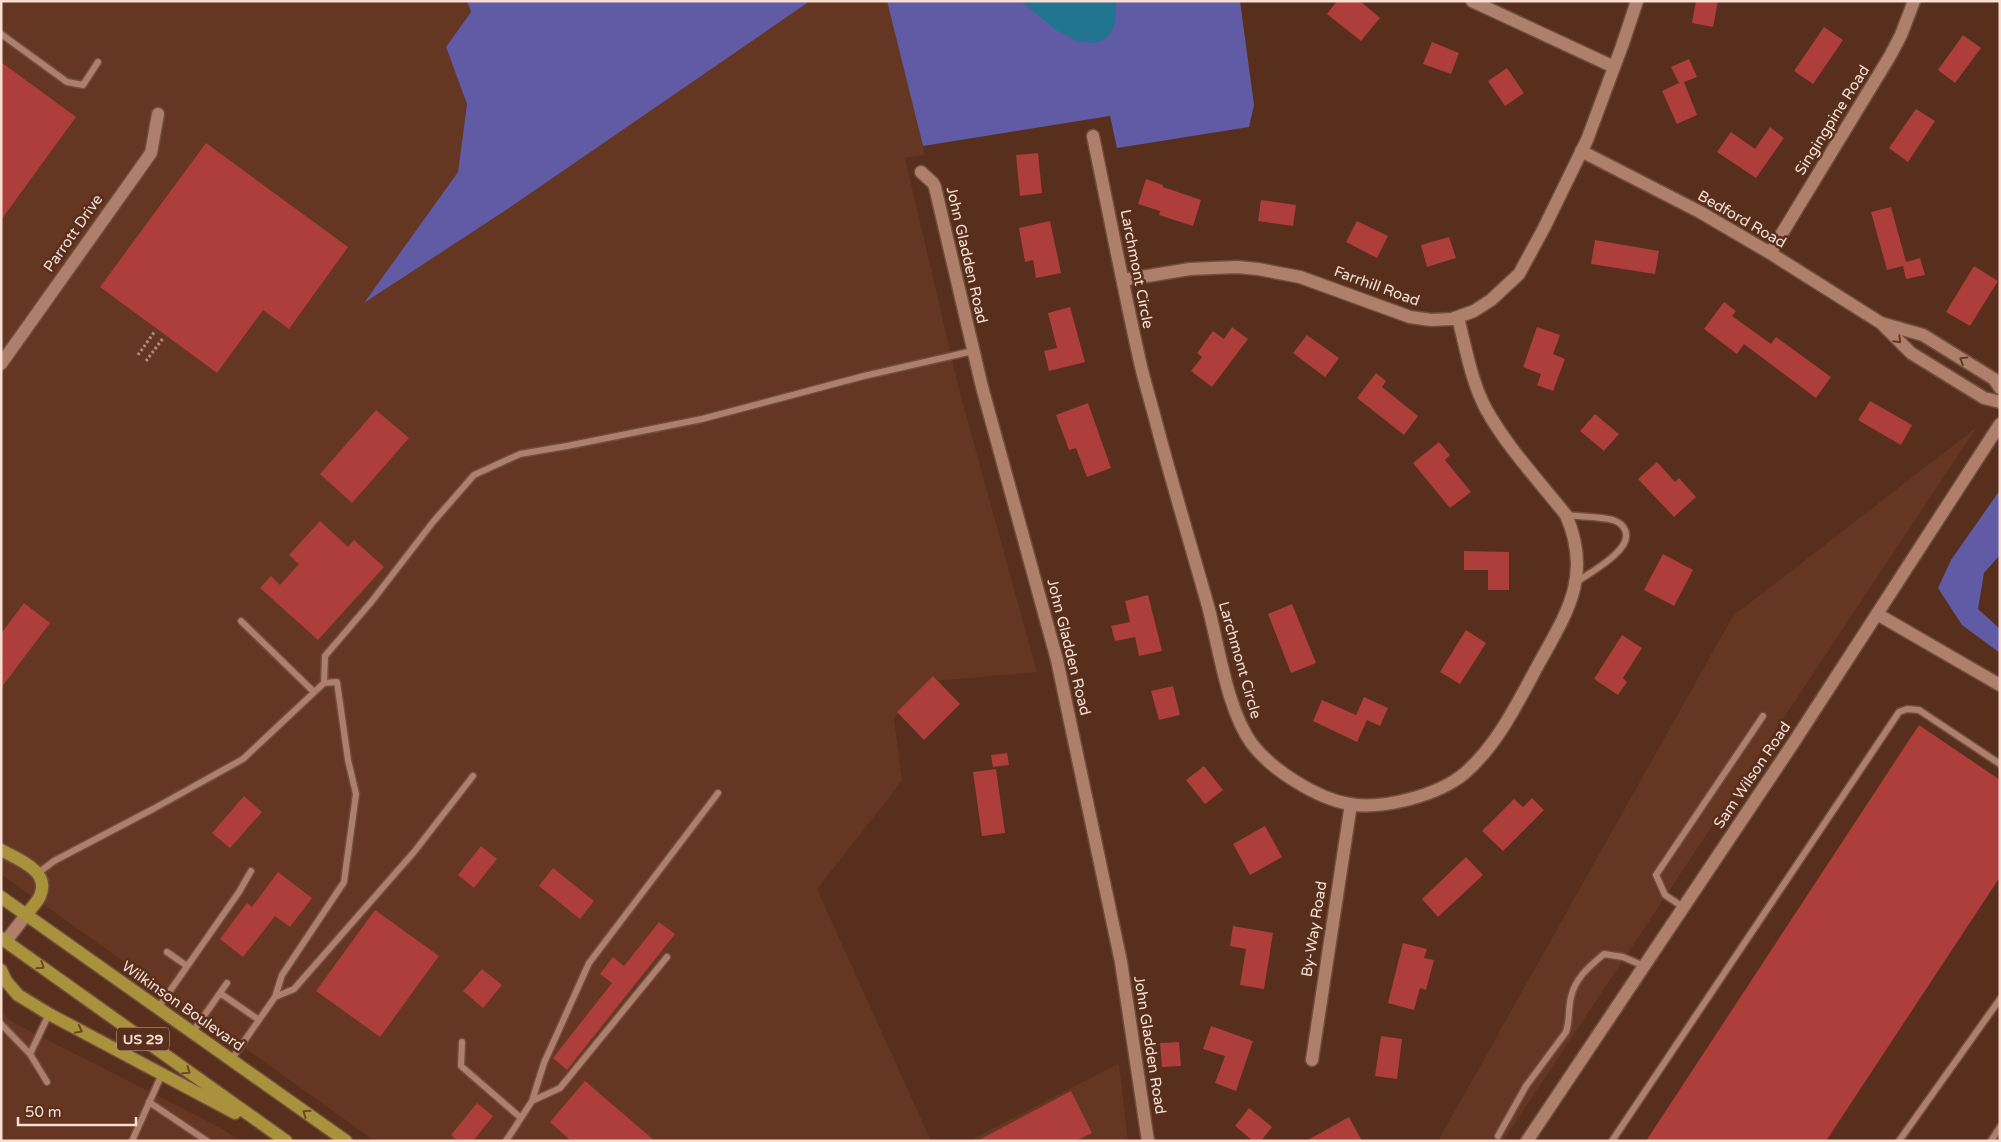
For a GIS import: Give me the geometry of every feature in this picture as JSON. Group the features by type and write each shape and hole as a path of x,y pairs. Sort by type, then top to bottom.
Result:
{"main road":[{"path":"1,850 38,873 43,887 40,898 26,915"},
{"name":"Wilkinson Boulevard","path":"1,897 346,1141"},
{"name":"US 29","path":"3,943 285,1141"},
{"path":"1,970 6,981 18,995 49,1014 285,1141"}],"street":[{"path":"1472,1 1614,66"},
{"name":"Farrhill Road","path":"1123,280 1190,270 1237,267 1258,269 1300,276 1410,317 1431,320 1458,318 1491,300 1519,274 1544,228 1581,151 1637,1"},
{"name":"Singingpine Road","path":"1770,253 1890,56 1901,35 1914,1"},
{"name":"Parrott Drive","path":"1,364 151,153 158,114"},
{"name":"Larchmont Circle","path":"1093,136 1138,355 1213,624 1234,711 1242,730 1254,746 1292,779 1327,797 1351,804 1383,804 1435,791 1460,777 1473,765 1495,739 1522,694 1570,606 1578,581 1577,549 1573,530 1566,515 1500,430 1486,408 1472,372 1458,318"},
{"name":"Bedford Road","path":"1581,151 1700,212 1770,253 1882,324 1911,353 1984,398 2000,402"},
{"name":"John Gladden Road","path":"921,172 933,183 935,188 973,351 1057,660 1120,962 1148,1141"},
{"name":"Bedford Road","path":"1882,324 1922,335 1994,380 2000,388"},
{"name":"Sam Wilson Road","path":"1526,1141 1877,614 2000,424"},
{"path":"1877,614 2000,685"},
{"name":"By-Way Road","path":"1312,1060 1351,804"},
{"path":"3,943 26,915"}],"lane":[{"path":"1,34 67,82 83,84 98,62"},
{"path":"324,683 326,656 372,601 433,522 474,475 520,454 702,420 864,376 973,351"},
{"path":"1566,515 1614,520 1623,525 1627,533 1622,549 1578,581"},
{"path":"241,620 314,692"},
{"path":"38,873 54,861 243,759 324,683 337,682 348,760 356,794 344,882 282,975 275,997 232,1060"},
{"path":"1612,1141 1899,712 1907,709 1919,710 2000,764"},
{"path":"1683,907 1665,895 1656,875 1763,716"},
{"path":"275,997 294,989 414,852 473,776"},
{"path":"506,1141 532,1101 544,1063 589,964 718,793"},
{"path":"158,1008 240,892 251,871"},
{"path":"167,952 187,966"},
{"path":"1498,1136 1526,1086 1566,1032 1571,996 1581,975 1604,954 1623,956 1644,966"},
{"path":"532,1101 560,1088 666,957"},
{"path":"192,1032 227,983"},
{"path":"220,993 259,1020"},
{"path":"1899,1141 2000,999"},
{"path":"30,1054 49,1014"},
{"path":"1,1024 30,1054 47,1082"},
{"path":"462,1042 461,1066 521,1118"},
{"path":"132,1141 162,1074"},
{"path":"149,1102 207,1141"},
{"path":"1991,1141 2000,1127"}],"path":[{"path":"138,354 155,331"},
{"path":"146,361 164,337"}],"shaded area":[{"path":"1,1 467,1 471,12 446,47 467,104 458,172 365,302 809,1 887,1 925,155 905,158 960,393 1037,672 934,681 894,718 902,781 817,889 931,1141 375,1141 1,874"},
{"path":"467,1 810,1 509,208 364,303 458,172 467,104 446,47 471,12"},
{"path":"887,1 1240,1 1254,105 1249,127 1117,148 1110,116 923,146"},
{"path":"1977,427 1503,1141 1438,1141 1733,616"},
{"path":"2000,490 2000,555 1984,573 1978,609 2000,629 2000,653 1962,625 1938,588 1951,560"},
{"path":"1,1013 16,1024 221,1128 241,1141 1,1141"},
{"path":"1119,1063 1128,1141 969,1141"}],"water":[{"path":"1021,1 1116,1 1113,29 1109,36 1103,40 1087,42 1075,40 1057,31"}],"building":[{"path":"1337,1 1360,1 1380,18 1361,41 1327,14"},
{"path":"1696,1 1718,1 1713,27 1692,23"},
{"path":"1824,27 1843,40 1813,84 1794,71"},
{"path":"1963,35 1981,48 1955,83 1938,70"},
{"path":"1432,42 1459,53 1451,74 1423,64"},
{"path":"1689,59 1697,77 1684,82 1697,115 1677,124 1662,91 1679,83 1671,67"},
{"path":"1,62 76,117 1,220"},
{"path":"1507,68 1524,93 1505,106 1488,81"},
{"path":"1916,109 1935,121 1908,162 1889,148"},
{"path":"1770,127 1784,138 1756,178 1717,152 1731,132 1755,149"},
{"path":"206,143 348,247 289,329 263,310 217,373 100,287"},
{"path":"1038,153 1042,193 1020,196 1016,155"},
{"path":"1146,179 1201,200 1193,226 1159,215 1160,211 1138,204"},
{"path":"1261,200 1296,205 1293,226 1258,221"},
{"path":"1891,207 1906,262 1920,258 1925,275 1906,279 1903,266 1887,270 1871,212"},
{"path":"1050,221 1061,273 1036,278 1033,260 1025,262 1019,228"},
{"path":"1357,221 1388,236 1377,258 1346,242"},
{"path":"1449,237 1456,258 1427,267 1421,245"},
{"path":"1595,240 1659,251 1655,274 1591,264"},
{"path":"1974,266 1998,281 1970,326 1946,312"},
{"path":"1724,302 1736,311 1732,316 1771,344 1776,337 1831,377 1816,398 1744,344 1737,354 1704,329"},
{"path":"1070,307 1085,362 1049,371 1044,351 1057,348 1048,313"},
{"path":"1232,327 1248,339 1212,387 1191,371 1202,357 1197,353 1213,331 1224,339"},
{"path":"1537,327 1560,335 1553,354 1565,359 1553,391 1537,385 1541,374 1523,367"},
{"path":"1307,335 1339,358 1325,377 1293,353"},
{"path":"1376,373 1386,381 1382,387 1418,416 1404,435 1357,398"},
{"path":"1870,401 1912,425 1901,445 1858,420"},
{"path":"1088,403 1111,468 1087,477 1076,448 1069,450 1056,415"},
{"path":"376,410 409,438 352,503 320,474"},
{"path":"1595,414 1619,434 1604,451 1580,431"},
{"path":"1439,442 1450,455 1445,460 1471,492 1450,508 1413,463"},
{"path":"1657,462 1675,482 1679,478 1696,497 1674,517 1638,479"},
{"path":"320,521 348,547 354,540 384,567 318,640 260,588 271,576 280,585 299,564 289,555"},
{"path":"1464,551 1509,552 1509,590 1488,590 1488,570 1464,570"},
{"path":"1663,554 1693,570 1674,606 1644,590"},
{"path":"1148,595 1162,651 1139,656 1135,637 1115,641 1111,626 1130,622 1125,601"},
{"path":"24,603 50,623 1,688 1,634"},
{"path":"1292,604 1316,663 1291,673 1268,614"},
{"path":"1466,630 1486,643 1460,684 1440,672"},
{"path":"1622,635 1642,648 1623,678 1627,682 1618,695 1594,679"},
{"path":"933,676 960,704 924,740 897,712"},
{"path":"1173,686 1180,715 1159,720 1151,691"},
{"path":"1364,697 1388,708 1380,726 1367,720 1357,742 1313,721 1322,700 1356,715"},
{"path":"1919,725 2000,780 2000,877 1826,1141 1646,1141"},
{"path":"1007,753 1009,765 993,767 991,755"},
{"path":"1204,766 1223,790 1205,804 1186,780"},
{"path":"996,769 1005,833 982,836 973,772"},
{"path":"244,796 262,812 230,848 212,833"},
{"path":"1532,798 1544,810 1503,851 1482,831 1514,799 1523,807"},
{"path":"1265,826 1282,857 1250,875 1233,844"},
{"path":"481,846 497,859 474,888 458,875"},
{"path":"1466,857 1483,875 1438,917 1422,899"},
{"path":"553,868 594,901 580,919 539,886"},
{"path":"278,872 312,898 290,927 275,916 243,957 220,939 247,903 252,907"},
{"path":"375,910 439,956 380,1037 316,991"},
{"path":"659,922 675,934 567,1070 553,1058 612,983 600,974 613,957 624,966"},
{"path":"1233,926 1273,933 1264,989 1240,985 1246,949 1230,946"},
{"path":"1403,943 1427,949 1424,958 1434,960 1426,990 1420,988 1414,1010 1388,1003"},
{"path":"482,969 502,985 483,1008 463,991"},
{"path":"1211,1026 1253,1041 1236,1091 1215,1083 1225,1056 1203,1049"},
{"path":"1381,1036 1402,1039 1397,1079 1375,1076"},
{"path":"1179,1042 1181,1066 1162,1067 1160,1043"},
{"path":"585,1081 655,1141 571,1141 550,1122"},
{"path":"1071,1091 1092,1133 1075,1141 977,1141"},
{"path":"477,1103 493,1116 473,1141 458,1141 451,1135"},
{"path":"1249,1108 1272,1127 1261,1141 1253,1141 1235,1126"},
{"path":"1349,1117 1362,1141 1306,1141"}]}
